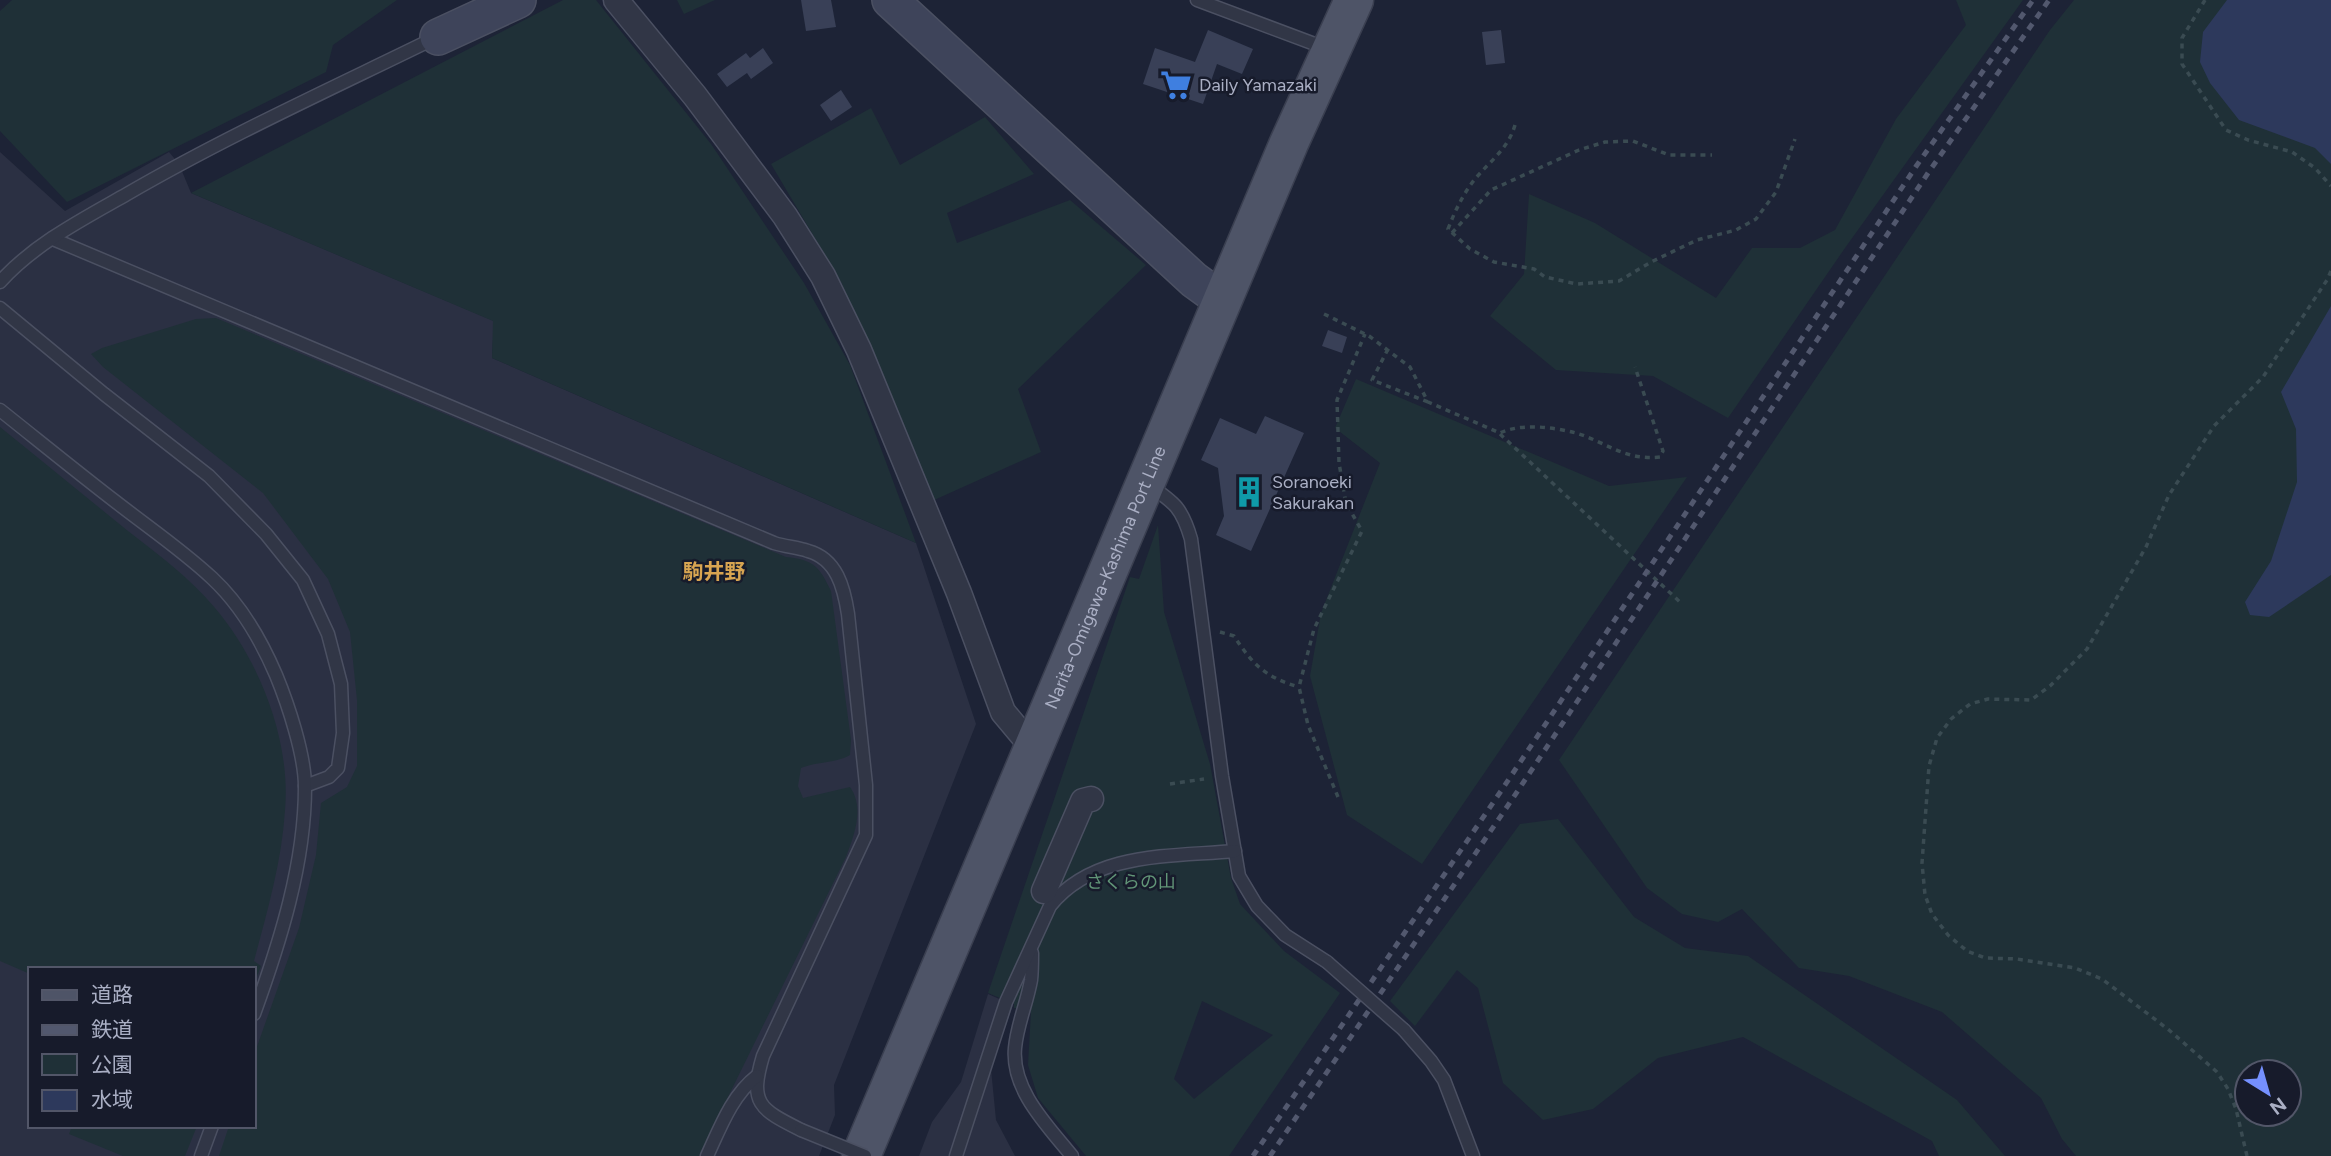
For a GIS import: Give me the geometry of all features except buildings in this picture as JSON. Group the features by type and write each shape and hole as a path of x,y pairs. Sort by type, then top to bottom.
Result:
{"main road":[{"name":"Narita-Omigawa-Kashima Port Line","path":"863,1156 1289,143 1354,0"}],"street":[{"path":"438,37 518,0"},
{"path":"615,0 695,96 777,205 823,276 859,350 959,593 1003,712 1033,748"},
{"path":"890,0 1194,280 1223,301"},
{"path":"1044,891 1076,813 1083,801 1091,799"}],"lane":[{"path":"1197,0 1331,50"},
{"path":"0,282 23,260 53,239 179,164 438,37"},
{"path":"53,239 774,543 816,553 838,574 844,586 848,614 866,785 866,835 763,1056 757,1076 757,1094 770,1114 863,1156"},
{"path":"0,308 209,476 266,534 303,580 328,634 341,684 342,733 338,768 329,778 305,786"},
{"path":"0,410 173,544 214,580 249,622 268,657 283,693 302,760 305,786 302,843 274,959 256,1008"},
{"path":"1146,483 1170,500 1184,516 1191,539 1239,876 1257,906 1285,935 1327,962 1404,1030 1431,1061 1444,1080 1473,1156"},
{"path":"956,1156 1006,1002 1051,906 1061,893 1101,868 1134,861 1235,852"},
{"path":"1032,949 1031,979 1014,1048 1014,1062 1030,1102 1072,1156"},
{"path":"707,1156 729,1110 747,1084 757,1076"},
{"path":"201,1156 211,1128"}],"path":[{"path":"2205,0 2182,38 2182,64 2226,130 2292,152 2315,168 2331,186"},
{"path":"1515,125 1511,138 1476,178 1457,206 1448,229 1470,249 1494,262 1534,269 1545,277 1577,284 1619,281 1697,240 1737,230 1756,219 1776,192 1795,139"},
{"path":"1452,233 1491,190 1579,150 1605,142 1633,141 1669,155 1712,155"},
{"path":"2247,1156 2236,1109 2217,1072 2169,1030 2102,979 2075,968 1985,958 1967,951 1948,935 1932,914 1925,895 1922,863 1929,766 1937,738 1951,719 1970,704 1988,699 2031,700 2050,686 2087,649 2146,547 2169,495 2207,437 2232,405 2263,377 2331,271"},
{"path":"1324,314 1365,334 1410,367 1428,402"},
{"path":"1338,797 1308,724 1298,687 1314,629 1362,531 1346,503 1339,463 1337,400 1365,334"},
{"path":"1388,349 1372,380 1500,433 1680,602"},
{"path":"1500,433 1511,428 1527,427 1576,433 1626,455 1660,457 1663,451 1635,368"},
{"path":"1218,632 1234,636 1250,660 1276,681 1298,687"},
{"path":"1170,784 1204,779"}],"shaded area":[{"path":"0,152 65,211 169,152 179,164 191,193 494,321 492,358 916,543 976,724 834,1085 835,1115 819,1156 0,1156"},
{"path":"988,994 1013,1005 991,1069 996,1120 1015,1156 919,1156 932,1122 961,1082"}],"green space":[{"path":"12,0 397,0 333,45 326,72 67,202 0,131 0,11"},
{"path":"563,0 596,0 711,144 804,283 850,365 916,543 492,358 493,321 191,193"},
{"path":"677,0 715,0 684,14"},
{"path":"1956,0 2023,0 1845,248 1728,418 1653,376 1556,370 1490,316 1524,274 1529,194 1595,223 1716,298 1752,248 1800,248 1835,230 1896,119 1966,25"},
{"path":"2074,0 2331,0 2331,1156 2076,1156 2062,1139 2041,1098 1942,1012 1849,976 1799,968 1742,909 1718,922 1682,914 1647,888 1559,760 2050,30"},
{"path":"871,108 900,165 985,117 1034,174 947,213 957,243 1070,200 1146,265 1018,389 1041,452 932,501 842,284 771,164"},
{"path":"216,318 786,557 809,562 823,576 831,591 851,740 850,755 801,768 798,786 803,798 850,787 857,804 857,822 846,857 699,1156 219,1156 228,1128 256,1128 256,1049 299,928 316,855 321,803 347,787 357,766 357,700 350,632 328,579 263,493 103,367 91,354 102,348 196,319"},
{"path":"1356,379 1609,486 1687,477 1422,864 1347,815 1310,676 1321,613 1380,463 1335,428"},
{"path":"0,427 163,558 215,608 246,652 259,677 277,730 286,784 281,848 254,961 261,966 256,979 256,967 28,967 28,973 0,961"},
{"name":"さくらの山","path":"1158,525 1164,612 1210,764 1231,878 1240,904 1284,951 1340,993 1229,1156 1086,1156 1038,1098 1028,1065 1031,1011 1014,1008 1014,1004 988,993 1130,577 1139,579","holes":["1202,1001 1273,1035 1194,1099 1174,1079"]},
{"path":"1558,819 1634,917 1685,948 1748,956 1957,1100 2005,1156 1939,1156 1932,1141 1743,1037 1658,1058 1593,1109 1543,1120 1503,1083 1478,988 1457,970 1415,1026 1390,1001 1520,824"},
{"path":"71,1128 196,1128 185,1156 123,1156 69,1134"}],"water":[{"path":"2227,0 2331,0 2331,164 2315,148 2239,120 2210,83 2200,62 2203,32"},
{"path":"2331,306 2331,575 2269,617 2250,615 2245,602 2271,561 2297,482 2296,429 2281,392"}],"railway":[{"path":"1253,1156 1501,791 1917,165 2033,0"},
{"path":"1270,1156 1513,798 1928,173 2049,0"}],"place":[{"name":"Daily Yamazaki","path":"1176,85"},
{"name":"Soranoeki Sakurakan","path":"1249,492"}],"district":[{"name":"駒井野","path":"714,572"}]}
